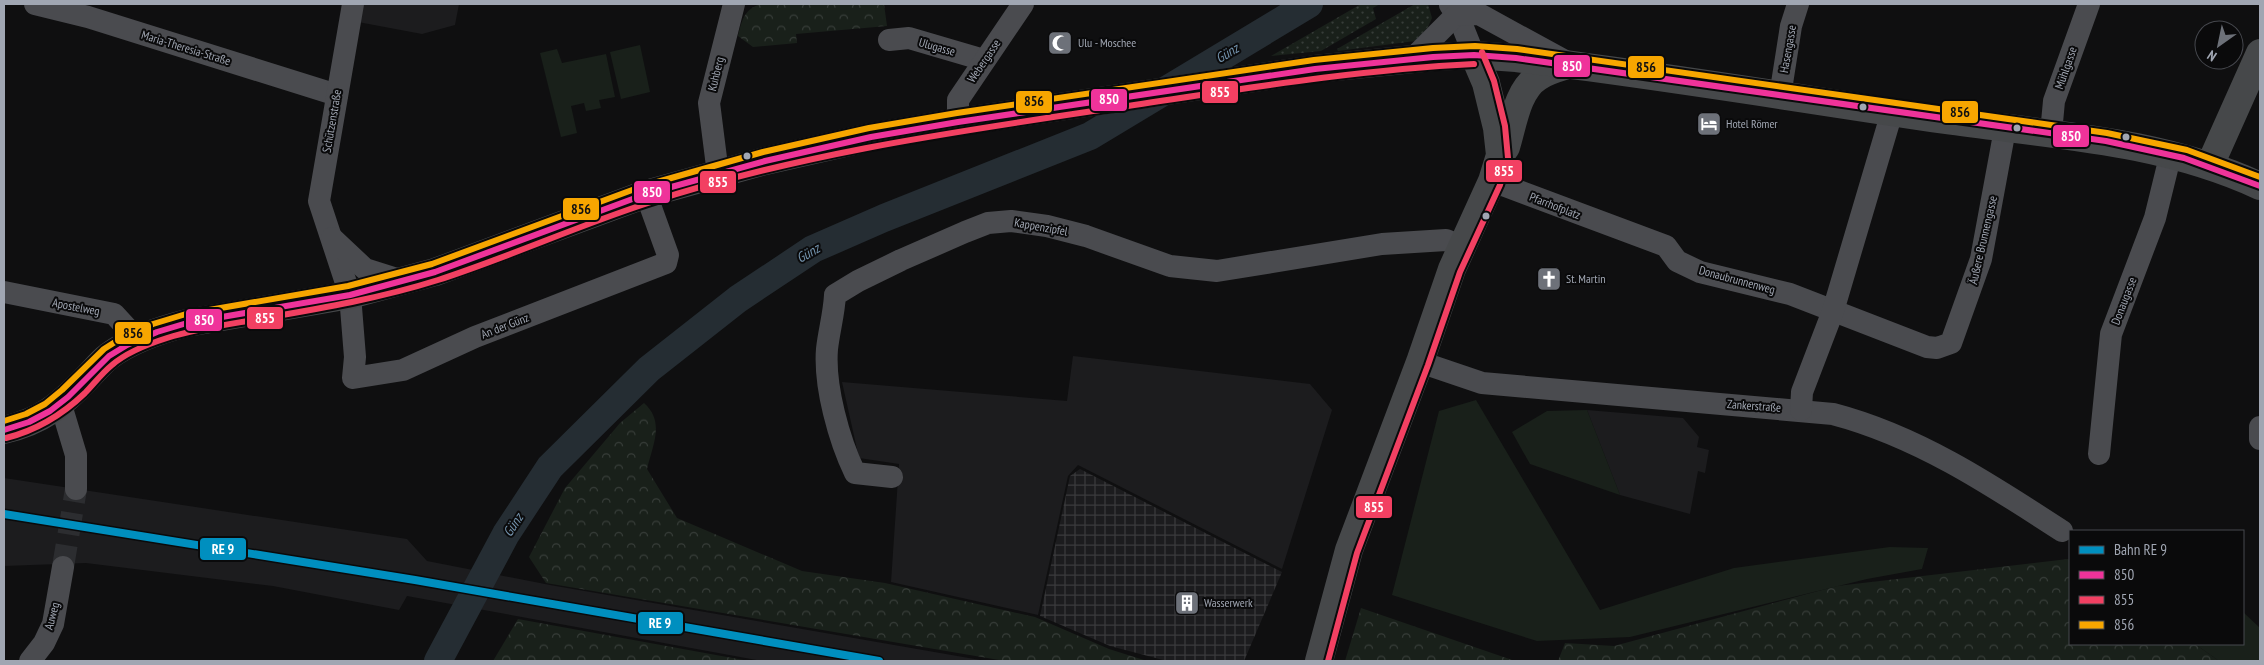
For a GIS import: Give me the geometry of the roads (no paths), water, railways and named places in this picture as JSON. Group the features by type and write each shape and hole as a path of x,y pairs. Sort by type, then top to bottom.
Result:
{"main road":[{"path":"2210,165 2260,53"},
{"path":"1474,55 1486,83 1500,155"},
{"path":"4,430 24,425 61,405 109,356 137,339 187,323 350,296 403,281 443,269 646,194 718,174 799,153 968,120 1314,69 1413,58 1474,55 1505,56 2005,129 2051,133 2171,153 2210,165 2260,186"},
{"path":"1320,655 1349,550 1420,362 1457,257 1492,181 1500,155 1506,147 1522,96 1528,86 1538,77 1570,64"}],"street":[{"name":"Maria-Theresia-Straße","path":"35,4 88,17 337,95"},
{"name":"Schützenstraße","path":"350,296 319,201 353,4"},
{"name":"Kuhberg","path":"718,174 709,102 734,4"},
{"name":"Webergasse","path":"968,120 958,100 1023,4"},
{"name":"Hasengasse","path":"1780,96 1791,26 1798,4"},
{"name":"Mühlgasse","path":"2051,133 2054,101 2089,4"},
{"path":"1453,9 1474,55"},
{"path":"1413,58 1453,9"},
{"path":"1453,9 1479,14 1570,64"},
{"name":"Ulugasse","path":"889,40 909,38 984,60"},
{"path":"1801,410 1802,392 1833,311 1892,112"},
{"name":"Äußere Brunnengasse","path":"1833,311 1927,347 1937,348 1951,343 1981,259 2005,129"},
{"name":"Donaugasse","path":"2099,454 2111,334 2155,218 2171,153"},
{"name":"Pfarrhofplatz","path":"1492,181 1618,230"},
{"name":"An der Günz","path":"350,296 355,357 353,378 403,370 475,337 666,263 668,255 646,194"},
{"name":"Kappenzipfel","path":"892,477 856,473 847,457 836,416 827,350 834,314 835,295 900,260 988,223 1011,221 1047,226 1086,236 1170,266 1216,271 1368,246 1446,240 1457,257"},
{"name":"Donaubrunnenweg","path":"1618,230 1666,246 1677,261 1700,272 1766,286 1833,311"},
{"name":"Schützenstraße","path":"331,237 365,268 403,281"},
{"name":"Apostelweg","path":"4,292 114,314 123,321 137,339"},
{"name":"Zankerstraße","path":"1420,362 1482,383 1833,414 1888,432 1951,462 2062,531"},
{"path":"61,405 76,455 76,489"},
{"path":"2260,427 2260,439"},
{"name":"Auweg","path":"30,661 44,643 53,624 63,567"}],"waterway":[{"name":"Günz","path":"438,661 506,534 550,467 649,369 738,299 813,249 884,218 1090,136 1309,4"}],"tunnel":[{"path":"63,567 76,489"}],"railway":[{"path":"416,579 443,585"}],"place":[{"name":"Ulu - Moschee","path":"1060,43"},
{"name":"Hotel Römer","path":"1709,124"},
{"name":"St. Martin","path":"1549,279"},
{"name":"Wasserwerk","path":"1187,603"}]}
